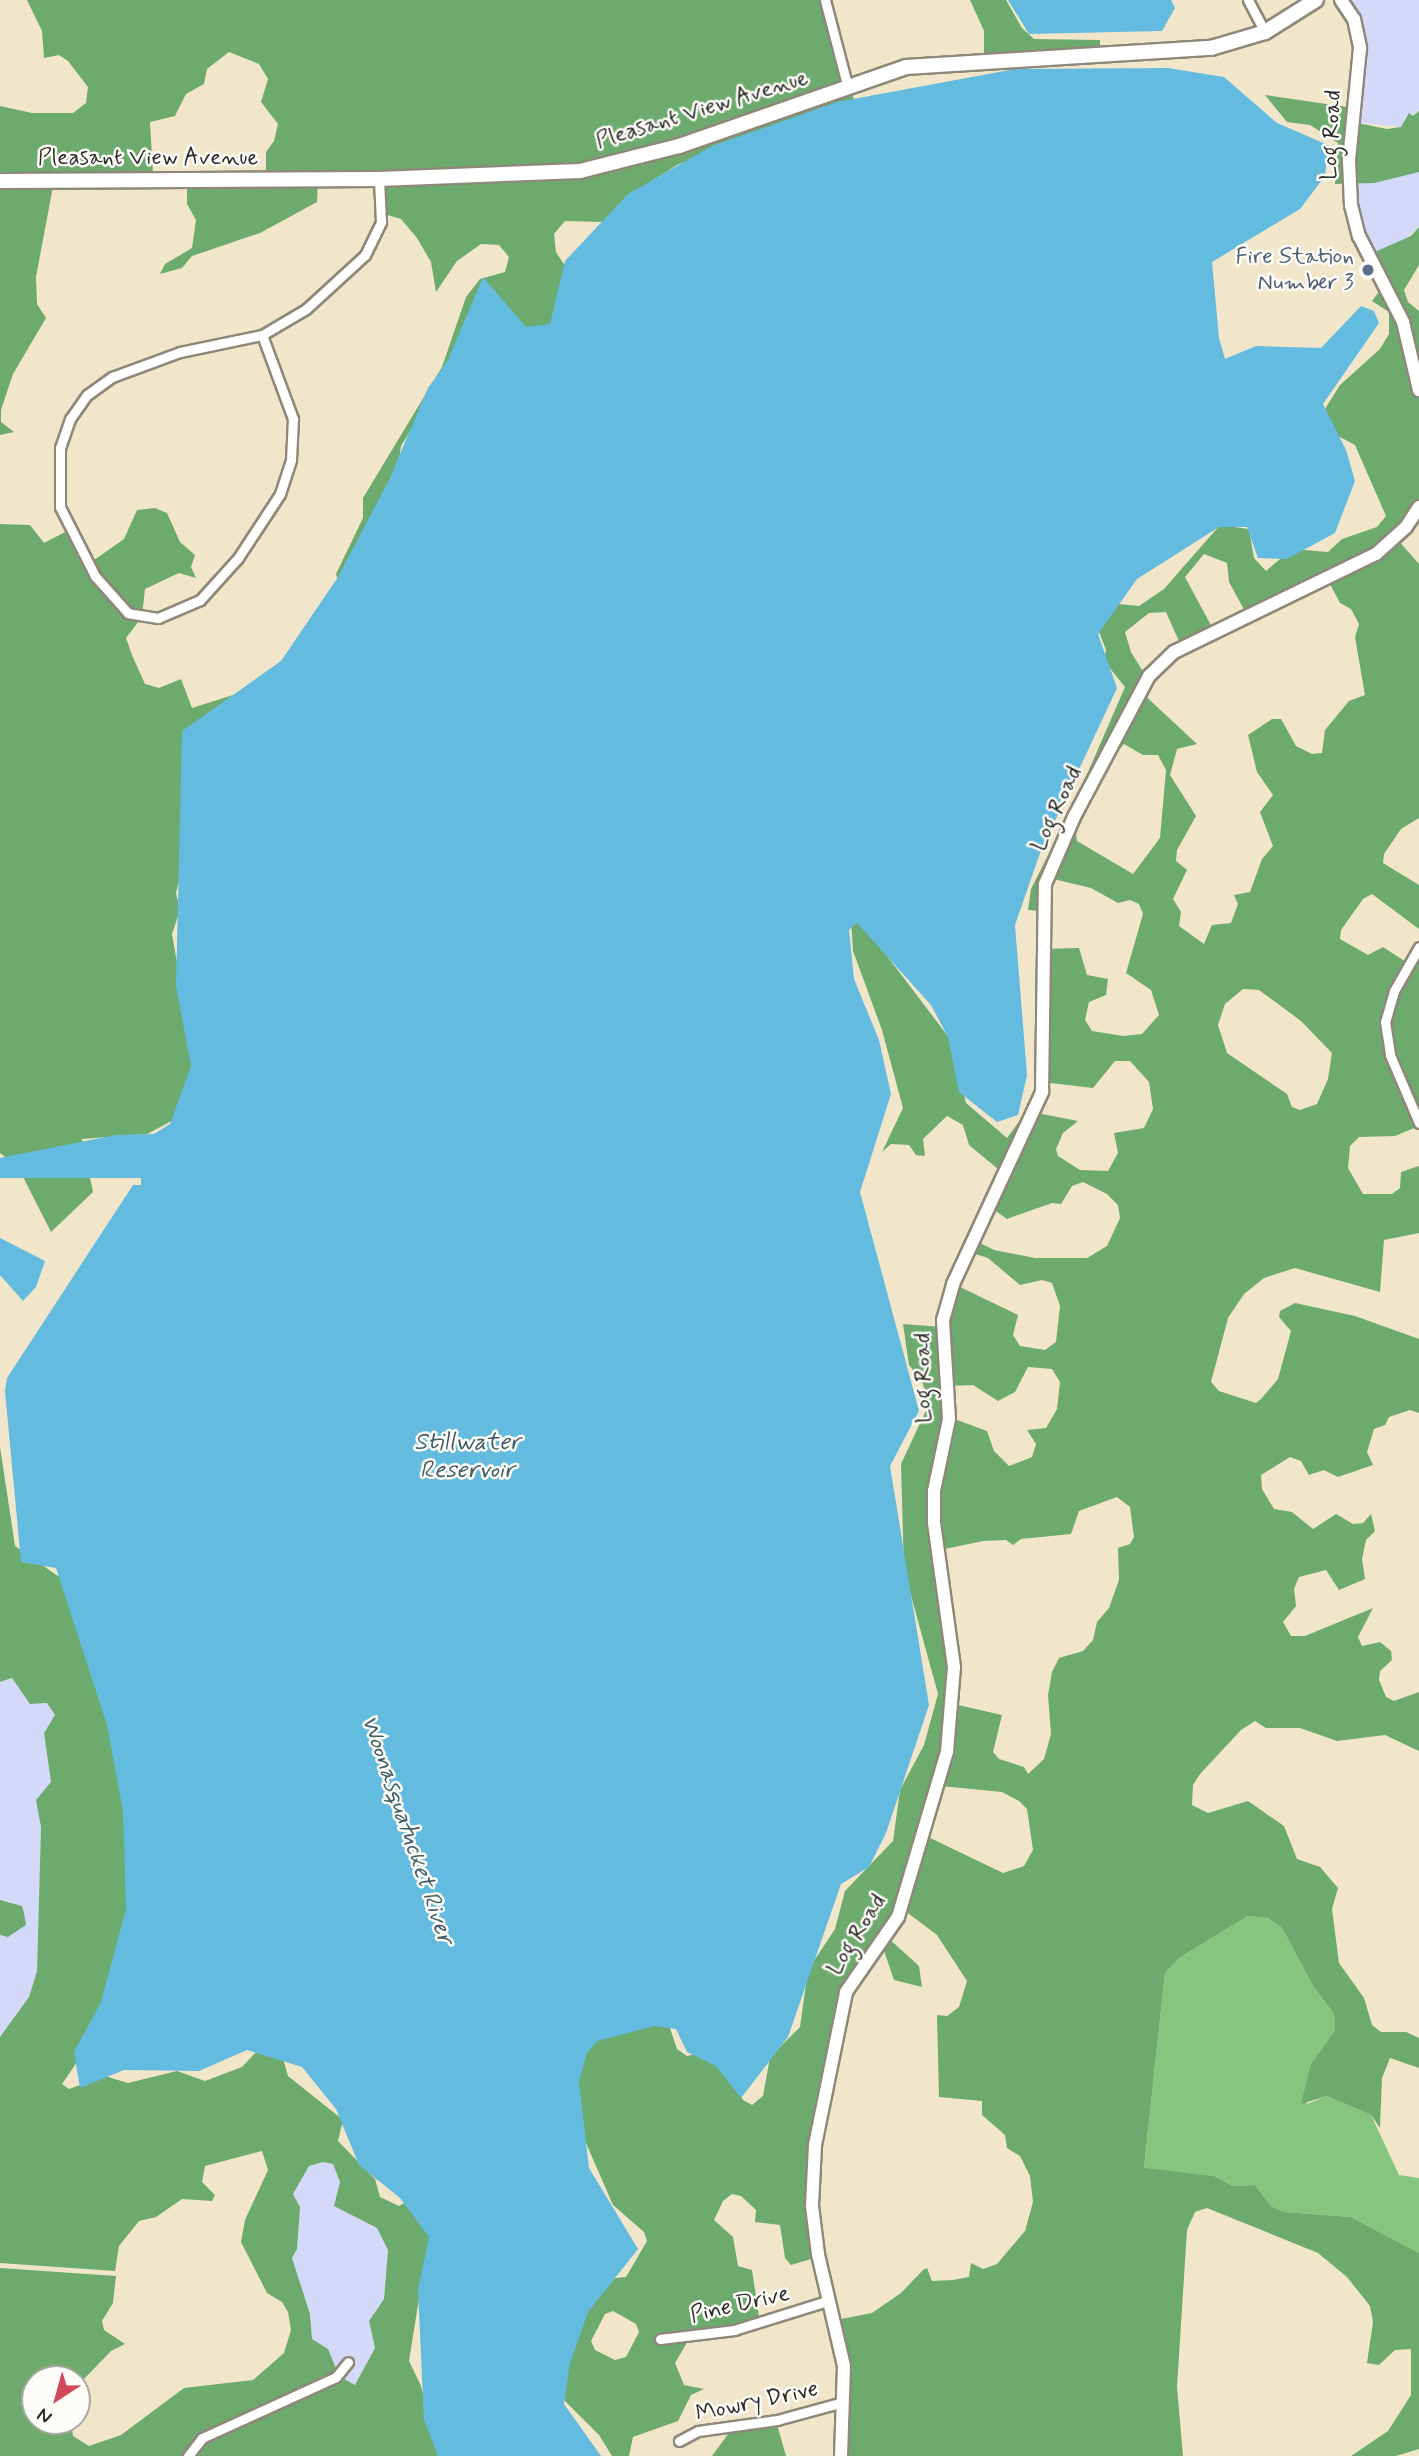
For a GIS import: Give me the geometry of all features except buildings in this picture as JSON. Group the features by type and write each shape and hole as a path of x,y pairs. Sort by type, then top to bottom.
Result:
{"main road":[{"name":"Pleasant View Avenue","path":"4,183 379,179 580,171 679,146 906,66 1212,48 1265,32 1316,0"}],"street":[{"path":"825,0 848,88"},
{"path":"1248,0 1265,32"},
{"name":"Log Road","path":"1341,0 1354,19 1360,48 1349,161 1351,205 1359,236 1403,321 1419,390"},
{"path":"262,335 289,397 293,419 291,460 279,494 238,558 192,606 158,618 128,613 95,576 60,506 60,448 70,419 88,395 112,377 180,352 262,335 306,309 365,255 381,222 379,179"},
{"name":"Log Road","path":"841,2456 844,2366 827,2301 812,2206 825,2081 846,1992 898,1917 947,1752 954,1667 934,1522 934,1491 949,1419 943,1320 953,1284 1042,1092 1045,884 1074,817 1149,676 1186,645 1376,554 1406,527 1419,507"},
{"path":"1419,947 1392,995 1385,1021 1390,1055 1419,1123"},
{"name":"Pine Drive","path":"660,2339 734,2330 827,2301"},
{"path":"188,2456 202,2438 336,2377 348,2362"},
{"name":"Mowry Drive","path":"679,2441 698,2431 777,2420 843,2402"}],"shaded area":[{"path":"1338,0 1419,0 1419,111 1413,116 1410,113 1401,127 1353,122 1358,41"},
{"path":"1419,172 1419,227 1374,265 1354,240 1345,186"},
{"path":"12,1678 30,1704 47,1703 55,1715 44,1733 51,1782 37,1801 41,1827 37,1971 29,1997 0,2037 0,1935 8,1937 22,1906 0,1900 0,1682"},
{"path":"323,2162 333,2164 340,2182 334,2206 377,2228 388,2250 384,2299 369,2321 375,2348 355,2385 339,2376 328,2349 312,2339 310,2314 292,2258 297,2249 300,2207 293,2194 309,2166"}],"green space":[{"path":"27,0 824,0 854,100 679,164 650,182 603,222 565,221 554,234 556,252 569,272 558,329 529,330 480,300 466,318 448,369 401,446 396,487 339,584 336,574 363,518 363,498 442,367 466,297 480,279 505,272 509,257 499,245 481,244 457,261 436,292 431,262 417,238 401,219 381,213 382,176 318,180 317,202 260,233 192,256 182,268 160,274 165,264 192,248 196,220 187,204 187,178 266,175 266,152 274,141 278,124 261,102 268,79 259,64 229,52 207,69 204,84 186,94 175,116 150,122 153,174 54,181 36,277 37,304 46,318 13,374 1,410 1,422 14,432 0,435 0,106 32,113 73,113 86,103 88,87 68,61 59,55 44,58 42,31"},
{"path":"970,0 1006,0 1022,28 1034,39 1100,40 1100,51 984,56 984,31"},
{"path":"1265,95 1354,108 1353,122 1387,129 1401,127 1409,113 1413,116 1419,111 1419,172 1374,183 1335,184 1338,143 1310,125 1287,122"},
{"path":"1419,227 1419,265 1404,290 1408,302 1419,311 1419,507 1396,538 1419,564 1419,818 1401,829 1384,854 1383,863 1419,885 1419,929 1372,894 1363,899 1341,930 1340,939 1368,955 1383,947 1409,964 1419,950 1419,1126 1395,1136 1359,1137 1350,1146 1348,1168 1363,1194 1392,1194 1400,1188 1401,1172 1419,1166 1419,1233 1384,1240 1380,1292 1295,1268 1264,1278 1244,1294 1228,1318 1211,1382 1219,1391 1256,1403 1261,1399 1278,1379 1291,1331 1279,1317 1280,1311 1295,1303 1355,1316 1419,1339 1419,1413 1410,1410 1389,1417 1385,1425 1374,1429 1367,1452 1373,1465 1338,1477 1324,1470 1309,1475 1301,1461 1290,1457 1261,1475 1262,1489 1274,1509 1292,1512 1313,1529 1336,1514 1353,1524 1363,1523 1371,1514 1375,1531 1366,1540 1362,1559 1365,1579 1339,1590 1326,1570 1299,1577 1294,1589 1296,1606 1283,1622 1291,1636 1305,1636 1373,1608 1358,1637 1362,1646 1380,1642 1391,1651 1392,1660 1380,1671 1379,1680 1386,1697 1394,1701 1419,1692 1419,1751 1385,1735 1337,1741 1300,1728 1266,1728 1255,1721 1241,1730 1200,1774 1193,1785 1192,1805 1208,1813 1248,1801 1284,1826 1297,1859 1320,1867 1338,1888 1332,1909 1339,1963 1364,1998 1372,2025 1381,2032 1406,2032 1419,2038 1419,2068 1390,2058 1382,2078 1380,2128 1371,2115 1327,2096 1301,2104 1311,2064 1335,2030 1334,2014 1313,1986 1282,1928 1268,1918 1248,1916 1179,1958 1165,1973 1144,2168 1214,2176 1233,2186 1255,2185 1271,2206 1284,2212 1351,2217 1419,2253 1419,2449 1396,2456 1351,2456 1388,2431 1411,2395 1411,2349 1395,2350 1379,2365 1367,2363 1373,2322 1370,2306 1347,2277 1318,2253 1207,2208 1195,2212 1187,2230 1177,2387 1183,2456 840,2456 843,2409 836,2320 872,2313 901,2293 927,2268 932,2281 953,2280 969,2277 971,2263 983,2269 997,2264 1025,2231 1033,2202 1030,2176 1020,2156 1007,2148 1005,2135 982,2115 982,2101 939,2097 937,2015 947,2016 959,2007 967,1981 937,1935 904,1910 887,1937 919,1966 922,1987 894,1980 882,1945 850,1987 826,2083 815,2211 821,2256 791,2265 785,2258 780,2225 755,2222 756,2210 741,2196 732,2194 723,2201 714,2220 733,2237 738,2266 752,2270 760,2323 689,2339 675,2363 684,2385 704,2389 691,2395 678,2421 633,2437 629,2456 612,2456 599,2435 564,2400 561,2341 615,2278 626,2277 647,2241 644,2232 613,2205 579,2127 579,2046 654,2022 670,2028 677,2049 687,2056 696,2054 728,2070 743,2100 752,2105 763,2096 770,2057 800,2027 808,1970 835,1929 845,1891 893,1841 900,1790 924,1745 938,1694 904,1570 901,1464 929,1404 922,1381 909,1365 903,1324 942,1327 954,1284 1018,1315 1013,1335 1020,1346 1045,1350 1056,1342 1060,1306 1052,1283 1042,1280 1020,1285 988,1258 969,1252 974,1240 994,1250 1035,1258 1087,1258 1107,1246 1120,1218 1118,1205 1107,1194 1083,1182 1072,1186 1061,1204 1052,1203 1007,1219 990,1207 1004,1174 969,1145 963,1125 947,1116 923,1139 925,1156 916,1155 909,1145 891,1144 882,1152 903,1108 882,1030 853,951 851,920 856,915 950,1039 966,1103 1007,1138 1027,1111 1078,1121 1063,1133 1056,1149 1058,1156 1080,1170 1108,1171 1118,1153 1114,1133 1144,1128 1153,1109 1149,1082 1130,1061 1115,1061 1093,1088 1042,1082 1043,949 1079,948 1087,975 1108,979 1106,995 1089,1002 1085,1020 1092,1031 1123,1036 1142,1034 1159,1015 1151,990 1126,973 1143,914 1139,904 1130,900 1118,903 1091,888 1049,878 1041,911 1028,910 1031,889 1075,802 1125,687 1104,661 1106,650 1096,624 1119,604 1139,606 1164,589 1220,525 1249,529 1254,558 1266,571 1292,549 1328,552 1342,539 1377,527 1386,516 1355,445 1338,436 1323,412 1340,385 1380,349 1389,334 1389,312 1372,301 1385,284 1372,261 1377,251 1411,236","holes":["1204,554 1227,563 1229,582 1247,615 1329,582 1340,603 1351,609 1359,624 1355,637 1365,695 1349,701 1325,730 1322,753 1312,754 1296,746 1281,719 1272,719 1248,735 1257,772 1273,795 1260,812 1273,846 1262,859 1250,892 1234,895 1238,904 1231,923 1212,925 1204,944 1179,926 1181,912 1173,899 1187,870 1176,861 1177,850 1196,816 1170,775 1177,749 1197,744 1140,691 1147,678 1131,652 1125,632 1149,613 1166,612 1182,648 1213,629 1185,577","1124,744 1143,755 1158,755 1166,770 1160,838 1133,874 1077,841 1076,833 1110,760","1243,989 1259,990 1301,1021 1332,1053 1328,1079 1317,1104 1300,1110 1292,1107 1287,1094 1227,1053 1218,1025 1225,1004","1028,1367 1052,1369 1060,1382 1057,1409 1046,1428 1027,1430 1036,1444 1032,1457 1009,1466 994,1451 987,1431 949,1417 948,1386 973,1385 998,1401 1015,1392","1117,1497 1130,1507 1134,1537 1130,1544 1118,1548 1119,1580 1109,1608 1097,1622 1093,1640 1083,1651 1059,1658 1052,1672 1048,1695 1051,1734 1044,1759 1028,1774 1024,1767 999,1759 993,1752 1002,1715 958,1705 955,1620 940,1550 983,1541 1006,1540 1013,1545 1021,1539 1071,1534 1079,1511","941,1786 1002,1792 1019,1801 1027,1809 1033,1850 1024,1866 1003,1873 926,1836","613,2311 636,2324 639,2332 626,2357 615,2360 595,2350 591,2341 605,2314"]},
{"path":"155,508 167,513 180,542 195,555 191,567 196,578 179,573 145,589 142,617 126,638 132,655 145,684 159,688 181,679 192,708 233,695 185,855 176,893 180,910 172,934 181,986 211,1021 181,1116 147,1134 82,1139 93,1192 51,1232 18,1167 0,1153 0,524 30,525 44,543 67,531 87,565 124,539 137,510"},
{"path":"0,1447 15,1546 65,1581 117,1733 130,1891 110,2014 62,2084 69,2089 105,2076 128,2083 177,2071 205,2081 242,2067 259,2049 282,2055 288,2076 343,2120 338,2141 375,2179 380,2197 399,2206 409,2200 439,2249 421,2286 409,2361 421,2386 439,2456 0,2456 0,2268 116,2276 113,2303 102,2321 104,2330 125,2344 111,2351 91,2372 91,2365 21,2365 21,2435 73,2435 89,2446 121,2435 184,2388 253,2380 284,2353 291,2330 288,2312 282,2302 267,2293 241,2242 245,2220 268,2170 262,2151 205,2166 202,2182 215,2195 212,2201 182,2199 156,2217 139,2221 119,2246 115,2271 0,2263 0,2037 29,1997 37,1971 41,1827 36,1800 51,1782 44,1733 55,1715 47,1703 30,1704 12,1678 0,1682","holes":["323,2162 333,2164 340,2182 334,2206 377,2228 388,2250 384,2299 369,2321 375,2348 355,2385 339,2376 328,2349 312,2339 310,2314 292,2258 297,2249 300,2207 293,2194 309,2166"]},
{"path":"0,1900 22,1906 24,1913 26,1925 8,1937 0,1935"},
{"path":"1248,1916 1268,1918 1282,1928 1313,1986 1334,2014 1335,2030 1311,2064 1307,2104 1327,2096 1371,2115 1399,2175 1419,2178 1419,2253 1351,2217 1284,2212 1271,2206 1255,2185 1233,2186 1214,2176 1144,2169 1165,1973 1179,1958"},
{"path":"776,2421 786,2456 712,2456 734,2426"}],"water":[{"path":"1008,0 1171,0 1175,8 1162,31 1029,34"},
{"name":"Stillwater Reservoir","path":"1168,68 1224,77 1277,123 1328,145 1325,176 1300,209 1212,262 1219,338 1225,359 1256,346 1321,348 1361,306 1374,311 1379,323 1323,404 1346,450 1355,481 1335,533 1287,559 1258,558 1247,527 1219,527 1137,579 1098,634 1117,688 1040,853 1015,925 1027,1075 1018,1115 997,1122 959,1092 948,1037 931,1005 857,923 849,930 854,979 879,1040 891,1094 860,1192 919,1411 890,1466 929,1705 886,1833 869,1867 841,1884 788,2037 741,2098 716,2066 687,2052 676,2029 655,2026 597,2041 587,2053 579,2082 589,2168 638,2249 588,2312 570,2363 564,2404 601,2456 438,2456 424,2420 418,2290 429,2237 400,2198 359,2165 336,2109 302,2067 247,2050 199,2071 124,2070 80,2088 74,2052 101,2002 126,1909 123,1811 107,1725 56,1568 21,1562 5,1391 7,1378 133,1185 141,1185 141,1178 0,1178 0,1158 116,1135 154,1134 170,1124 191,1066 176,986 182,731 281,661 338,577 389,480 428,388 448,360 483,277 526,327 550,324 565,261 628,194 712,146 837,102 1015,69"},
{"path":"0,1238 45,1261 36,1287 23,1301 0,1275"}],"place":[{"name":"Fire Station Number 3","path":"1368,270"}],"water label":[{"name":"Woonasquatucket River","path":"407,1830"}]}
